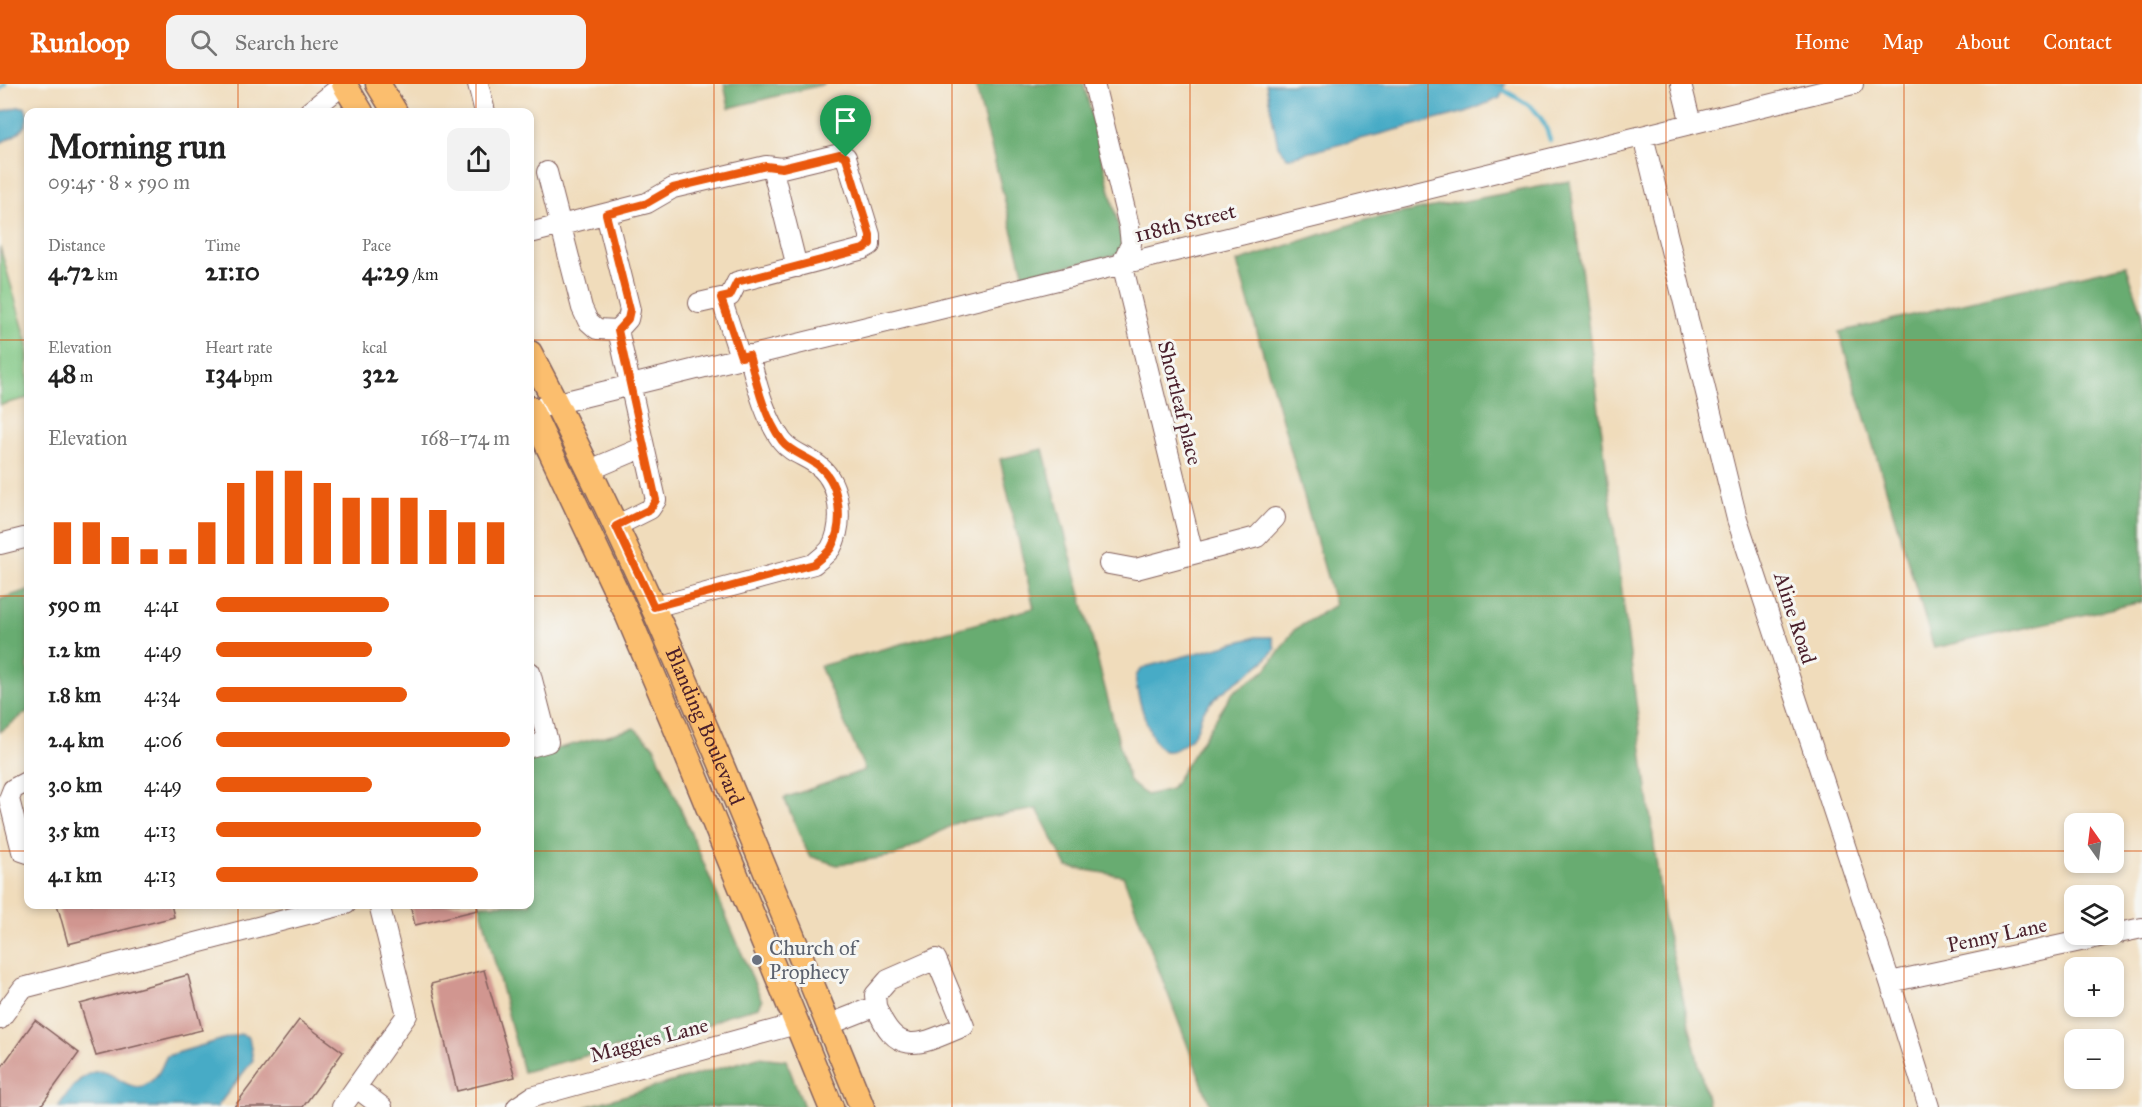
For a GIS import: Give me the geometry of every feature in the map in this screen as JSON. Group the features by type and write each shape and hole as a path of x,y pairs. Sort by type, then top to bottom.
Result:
{"main road":[{"path":"344,84 359,108"},
{"path":"378,84 393,108"},
{"name":"Blanding Boulevard","path":"534,361 590,471 654,607 858,1098"},
{"name":"Blanding Boulevard","path":"534,418 623,606 675,724 831,1107"},
{"path":"772,962 805,1009 828,1025"},
{"path":"796,1024 822,1043 858,1098"}],"street":[{"path":"314,108 344,84"},
{"path":"477,84 484,108"},
{"path":"1094,84 1129,226 1131,244 1122,263"},
{"path":"1681,84 1691,124"},
{"name":"118th Street","path":"534,409 1853,84"},
{"name":"Aline Road","path":"1643,136 1737,519 1929,1107"},
{"path":"534,232 647,203 673,188 772,167 782,168 840,154 846,157 870,235 870,244 863,249 737,282 730,296 699,303"},
{"path":"772,167 797,267"},
{"path":"547,172 582,308 588,321 597,329 618,330"},
{"path":"606,214 630,310 628,319 618,330"},
{"name":"Shortleaf place","path":"1122,263 1193,554"},
{"path":"654,607 814,564 829,551 837,534 838,509 835,487 821,468 784,444 771,424 721,298"},
{"path":"616,526 655,506 656,500 618,330"},
{"path":"590,471 645,447"},
{"path":"1109,564 1136,569 1257,537 1275,518"},
{"path":"0,544 24,538"},
{"path":"534,688 548,742 534,746"},
{"path":"675,724 699,713"},
{"path":"24,783 13,789 9,799 24,852"},
{"path":"0,1019 23,988 327,909"},
{"path":"342,1107 407,1015 380,909"},
{"name":"Penny Lane","path":"2124,932 2142,928"},
{"name":"Penny Lane","path":"1890,982 2064,945"},
{"path":"936,958 964,1026 923,1043 903,1043 894,1038 884,1026 876,1006 875,995 888,980 936,958"},
{"path":"828,1025 876,1006"},
{"name":"Maggies Lane","path":"517,1107 532,1097 796,1024"},
{"path":"357,1088 382,1107"}],"green space":[{"path":"724,84 825,84 729,108"},
{"path":"975,84 1084,84 1125,253 1024,276"},
{"path":"1570,181 1663,915 1709,1107 1211,1107 1123,876 1067,867 1037,809 958,822 897,855 837,865 809,856 784,798 865,770 820,666 1034,608 1000,459 1043,449 1129,781 1146,795 1171,789 1233,692 1265,671 1294,630 1335,605 1237,262 1365,220"},
{"path":"0,247 24,330 24,399 0,405"},
{"path":"2126,265 2142,312 2142,602 1934,648 1839,332"},
{"path":"24,591 24,714 0,732 0,599"},
{"path":"634,728 654,746 762,1001 759,1007 728,1015 673,1043 657,1047 616,1048 523,1072 481,909 534,909 534,755"},
{"path":"758,1057 786,1060 804,1107 585,1107"}],"water":[{"path":"1266,84 1505,84 1500,98 1466,112 1287,158 1278,146"},
{"path":"17,107 25,108 22,130 0,143 0,112"},
{"path":"1256,637 1272,637 1275,648 1268,657 1211,703 1202,714 1195,733 1188,741 1170,751 1160,748 1150,730 1141,705 1136,684 1138,672 1145,667"},
{"path":"240,1034 249,1037 253,1060 217,1107 58,1107 73,1086 88,1074 102,1072 110,1074 124,1083 139,1087 147,1084 156,1076 167,1056"}],"building":[{"path":"58,909 172,909 174,917 68,944"},
{"path":"411,909 478,909 478,910 415,925"},
{"path":"484,970 515,1077 457,1091 431,984"},
{"path":"188,975 202,1030 96,1056 80,1004"},
{"path":"35,1020 79,1053 40,1107 0,1107 0,1069"},
{"path":"299,1020 343,1052 303,1107 234,1107"}],"waterway":[{"path":"0,89 5,84"},
{"path":"1503,90 1534,109 1543,122 1550,140"}],"place":[{"name":"Church of Prophecy","path":"757,960"}],"route":[{"path":"840,154 846,157 870,235 870,244 863,249 737,282 730,296 721,298 741,357 749,355 771,424 784,444 821,468 835,487 838,509 837,534 829,551 814,564 654,607 616,526 655,506 656,500 618,330 628,319 630,310 606,214 647,203 673,188 766,166 782,168 840,154"}]}
